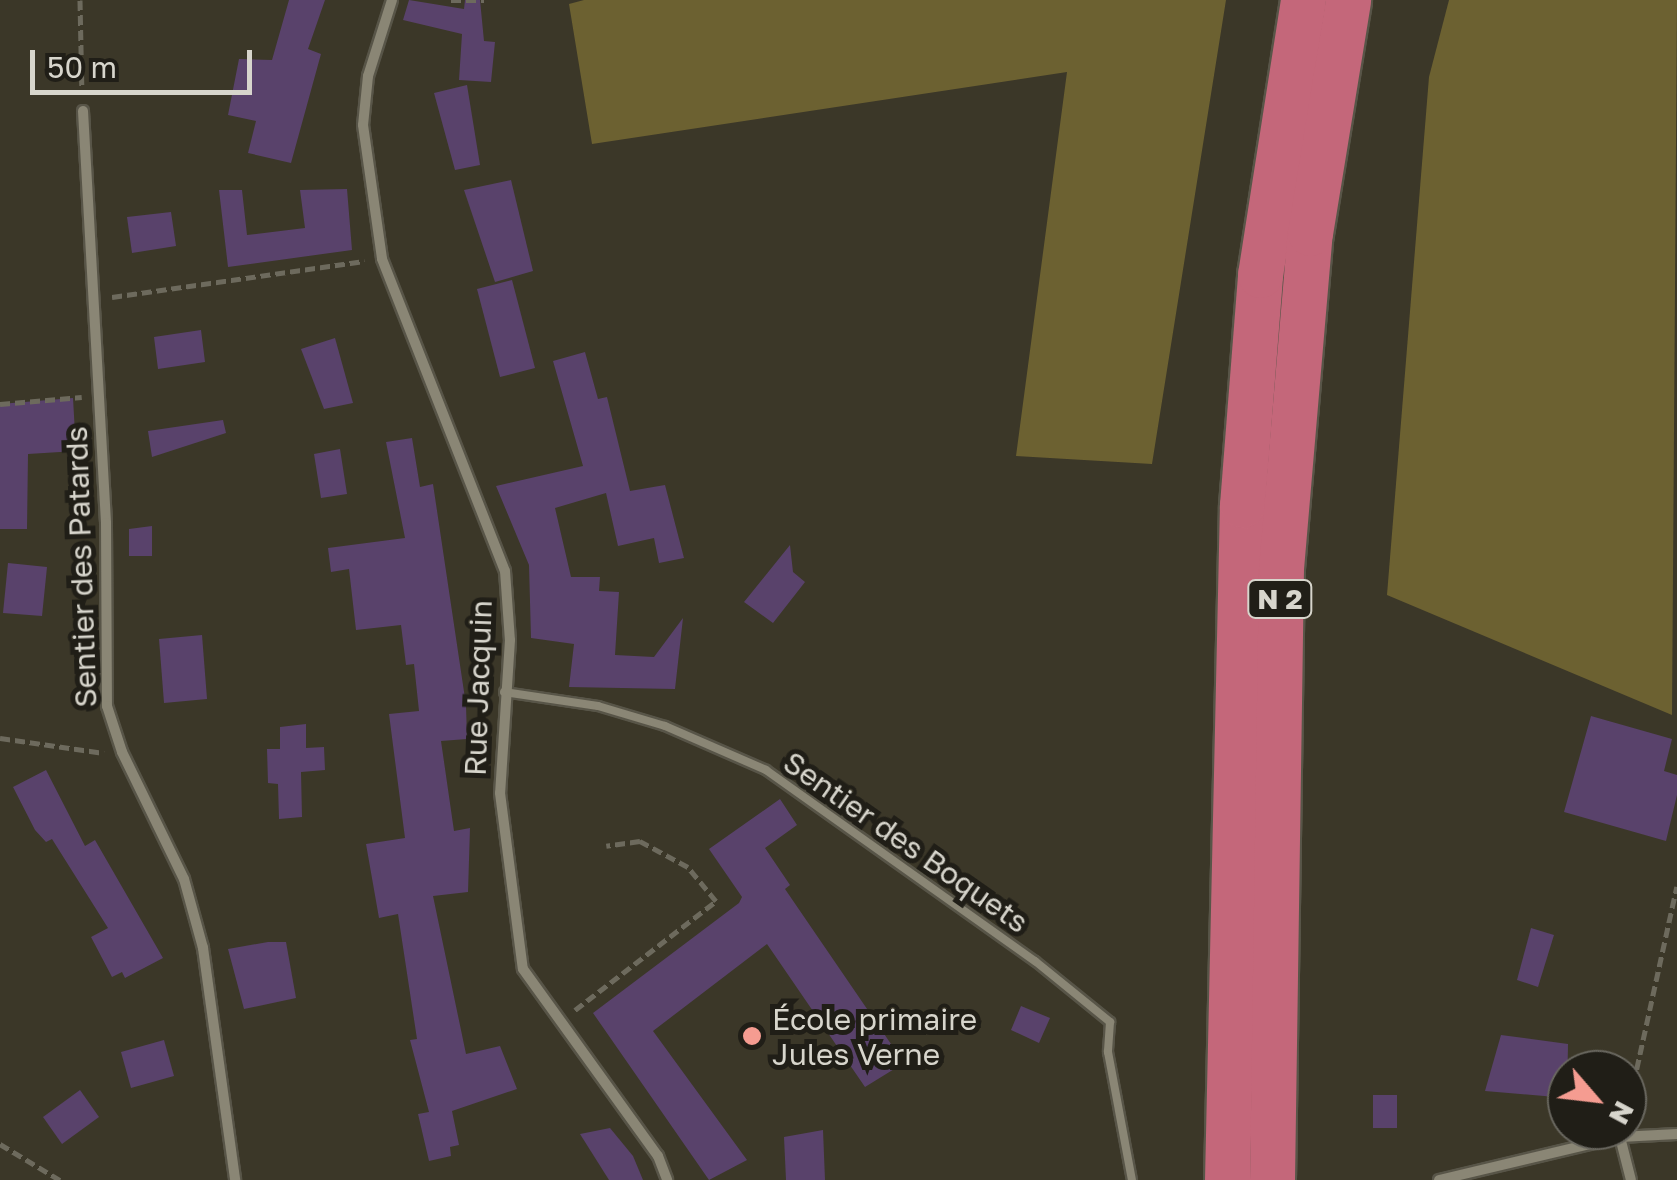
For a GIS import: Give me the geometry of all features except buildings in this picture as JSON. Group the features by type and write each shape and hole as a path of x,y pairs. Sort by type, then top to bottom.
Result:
{"highway":[{"name":"N 2","path":"1226,1180 1242,505 1260,275 1304,0"},
{"name":"N 2","path":"1272,1180 1283,548 1310,233 1348,0"}],"street":[{"name":"Rue Jacquin","path":"392,0 368,76 364,125 382,258 505,572 510,640 500,792 508,891 523,969 658,1156 667,1180"},
{"name":"Sentier des Patards","path":"84,111 100,396 107,706 122,752 184,879 203,948 234,1180"},
{"path":"1647,1136 1677,1134"},
{"path":"1439,1180 1565,1150"},
{"path":"1623,1150 1631,1180"}],"lane":[{"name":"Sentier des Boquets","path":"504,692 598,706 665,726 766,770 1035,961 1110,1022 1108,1052 1132,1180"}],"path":[{"path":"80,0 84,111"},
{"path":"451,0 484,0"},
{"path":"94,299 382,258"},
{"path":"0,404 100,396"},
{"path":"0,738 81,754 122,752"},
{"path":"560,1020 716,901 688,867 640,841 606,846"},
{"path":"1641,1050 1677,886"},
{"path":"0,1144 60,1180"}],"shaded area":[{"path":"584,0 1226,0 1152,464 1016,456 1067,72 592,144 569,4"},
{"path":"1449,0 1677,0 1672,715 1387,595 1429,77"}],"place":[{"name":"École primaire Jules Verne","path":"752,1036"}]}
